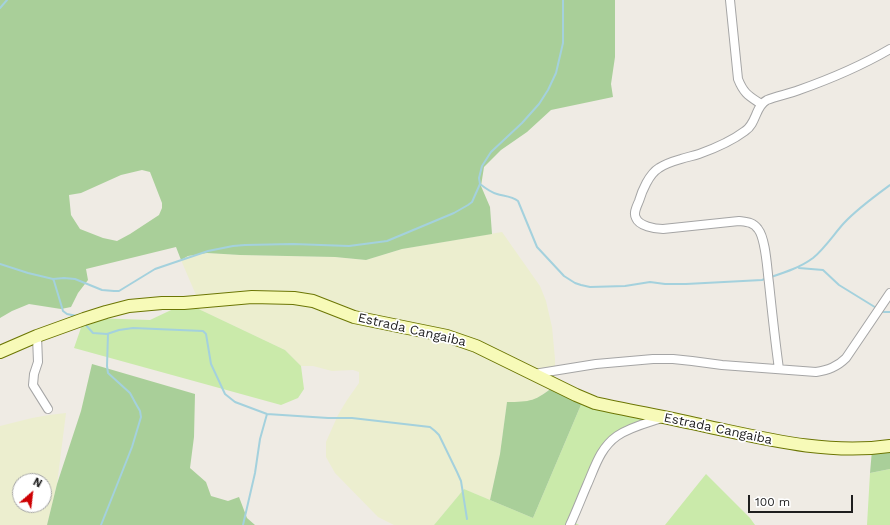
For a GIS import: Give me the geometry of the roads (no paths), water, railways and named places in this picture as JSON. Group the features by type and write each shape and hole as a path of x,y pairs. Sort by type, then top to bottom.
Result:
{"street":[{"path":"730,0 738,79 747,95 761,104"},
{"path":"779,369 766,259 762,237 759,230 751,223 739,222 659,229 653,228 640,223 635,218 644,188 657,168 679,159 699,154 746,131 751,126 761,104 768,100 839,75 890,49"},
{"path":"534,374 596,364 653,359 816,372 825,371 839,364 846,358 890,293"},
{"name":"Estrada Cangaiba","path":"0,352 84,318 129,306 252,297 294,298 313,301 360,318 447,336 476,346 595,403 763,439 797,444 828,448 890,446"},
{"path":"37,336 38,362 34,374 33,385 48,409"},
{"path":"570,525 598,460 609,443 615,437 628,430 665,417"}],"waterway":[{"path":"0,8 7,0"},
{"path":"0,264 53,279 75,279 102,290 119,291 155,269 208,251 245,245 293,244 349,246 387,241 454,213 472,202 480,184 479,178 482,166 491,152 522,123 539,104 548,90 556,73 563,43 563,0"},
{"path":"480,184 492,192 516,199 537,247 564,276 581,285 590,287 625,286 650,282 686,284 762,280 767,278"},
{"path":"771,277 798,267 813,258 822,250 849,218 890,185"},
{"path":"799,268 823,270 839,285 878,309"},
{"path":"53,279 63,311 67,314 77,316"},
{"path":"882,311 890,312"},
{"path":"84,323 93,333 107,334 133,328 203,331 206,334 211,364 225,394 235,402 267,414 352,418 430,427 439,435 461,481 467,519"},
{"path":"101,525 132,447 141,417 140,411 130,393 108,373 108,334"},
{"path":"243,525 255,473 260,439 267,414"}]}
